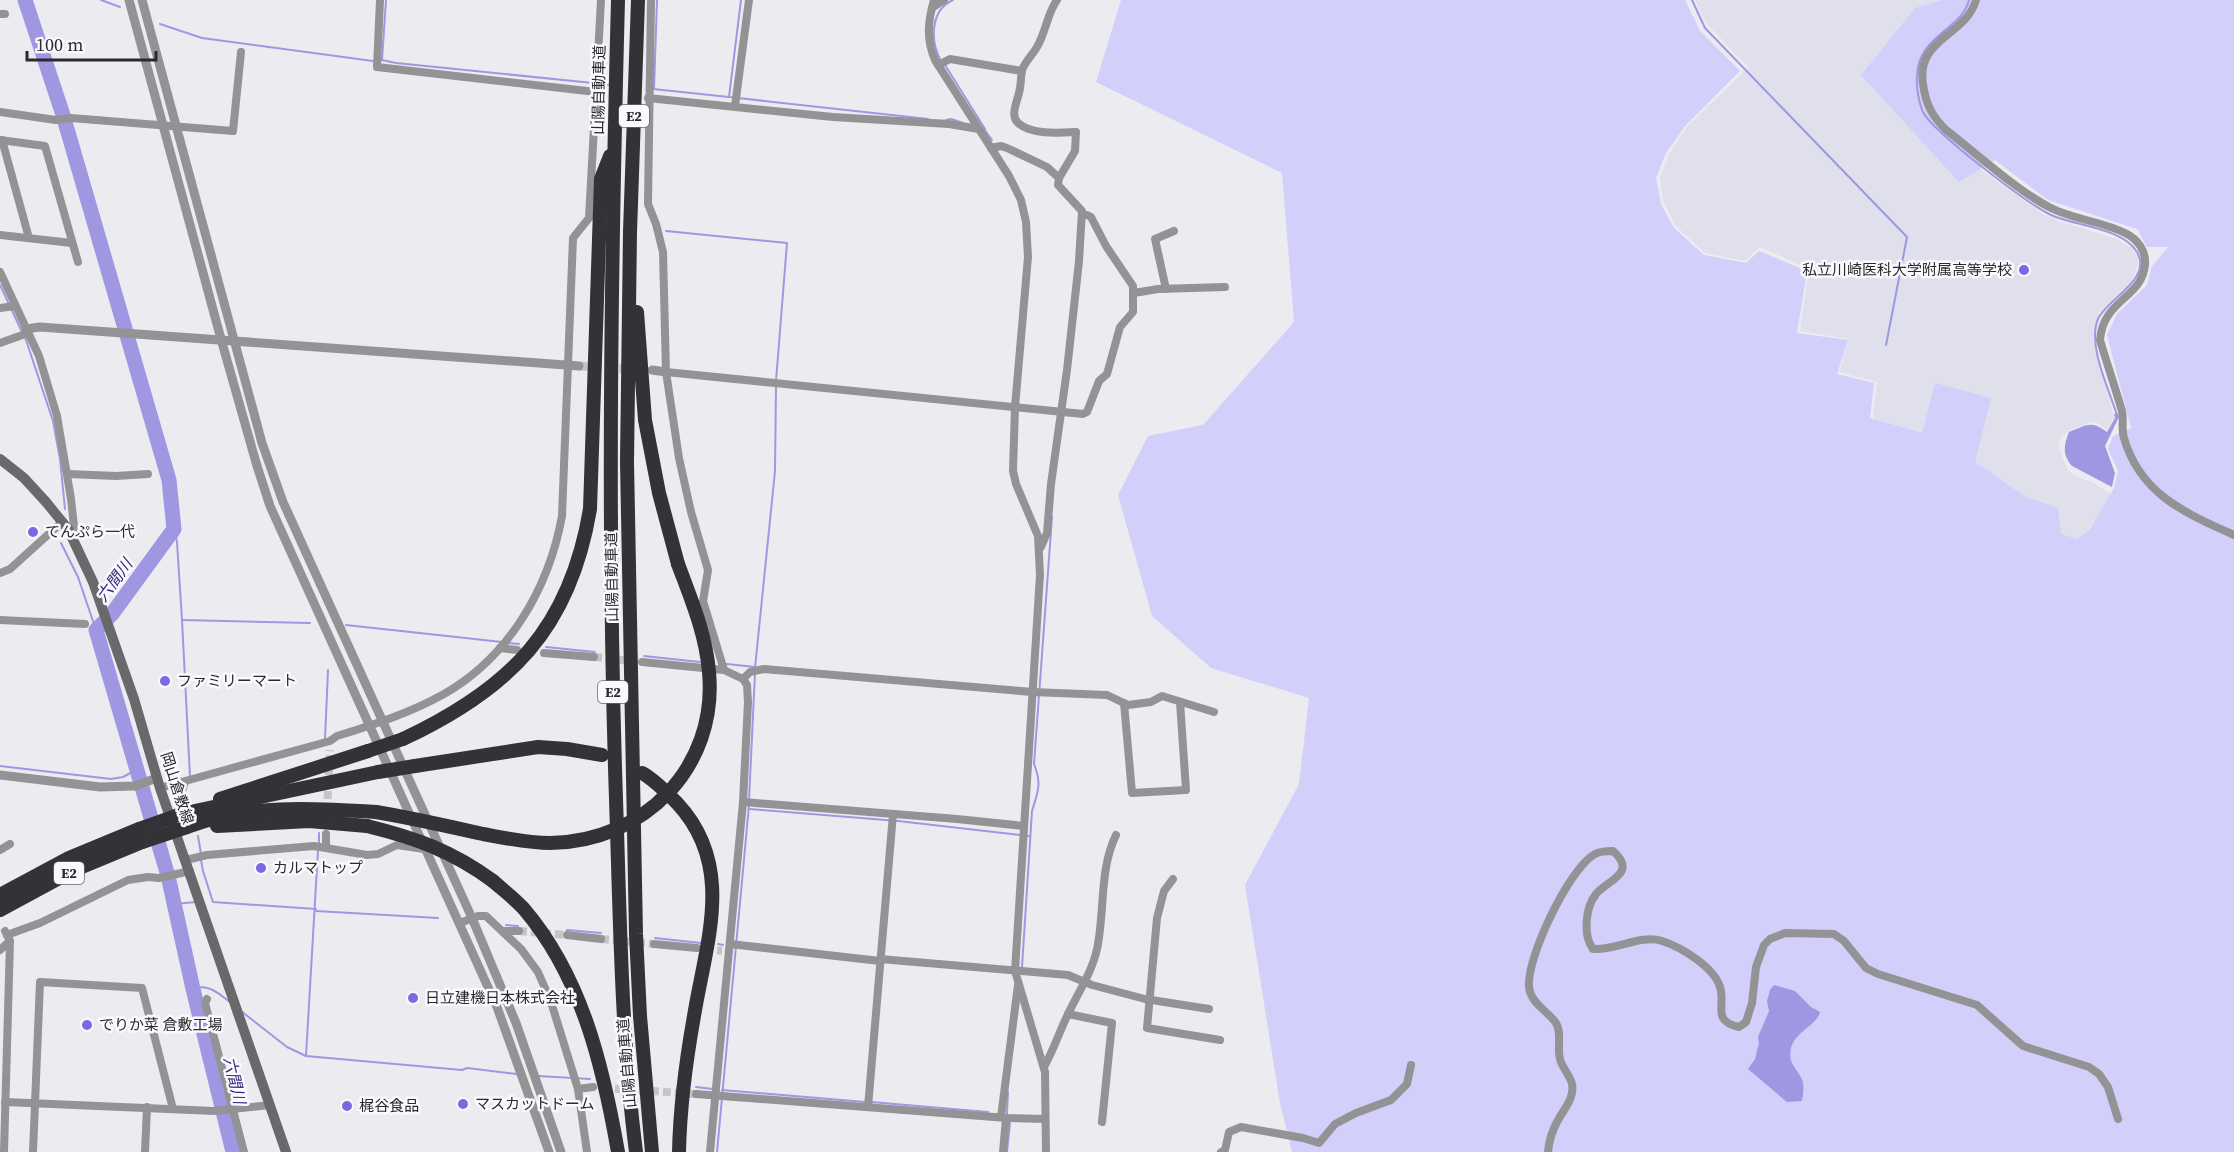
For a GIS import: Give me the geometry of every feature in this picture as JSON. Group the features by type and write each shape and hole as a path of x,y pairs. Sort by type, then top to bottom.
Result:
{"highway":[{"name":"山陽自動車道","path":"618,0 614,144 606,231 609,461 614,734 622,981 636,1152"},
{"name":"山陽自動車道","path":"638,0 630,232 627,462 632,770 639,1004 652,1152"},
{"path":"181,814 202,804 403,739 437,723 496,684 521,660 544,632 576,571 584,542 591,487 606,231"},
{"path":"188,827 209,819 256,811 311,809 376,812 502,838 551,843 594,837 612,831 646,813 668,793 686,770 703,734 709,705 710,674 705,639 678,564 659,493 645,420 630,232"},
{"path":"181,814 378,772 538,747 602,755"},
{"path":"642,773 669,794 687,814 707,856 712,884 713,917 687,1053 679,1152"},
{"name":"E2","path":"0,910 181,814"},
{"path":"188,827 309,821 367,826 413,837 475,867 523,908 560,960 592,1033 602,1070 618,1152"},
{"name":"E2","path":"0,895 69,858 140,836 188,827"}],"main road":[{"name":"岡山倉敷線","path":"0,459 24,478 62,522 93,582 134,699 156,782 188,865 286,1152"}],"street":[{"path":"129,0 256,466 270,506 497,1007 549,1152"},
{"path":"141,0 262,443 283,502 472,918 535,1076 561,1152"},
{"path":"380,0 377,67 596,89"},
{"path":"0,775 100,788 156,782 184,782 330,743 337,736 414,709 445,694 469,677 503,645 537,595 548,573 559,534 563,500 573,238 589,218 601,0"},
{"path":"651,0 648,204 663,252 666,372 679,458 691,512 708,570 703,601 724,670"},
{"path":"736,101 749,0"},
{"path":"944,0 933,4 928,30 929,45 1009,176 1021,200 1028,237 1015,407 1013,471 1016,484 1038,536 1040,548 1037,692 1023,832 1015,971 1044,1067 1046,1152"},
{"path":"1057,0 1052,7 1049,21 1039,44 1022,71 1020,91 1015,107 1016,122 1039,133 1076,132 1075,151 1059,180"},
{"path":"1976,0 1968,16 1932,47 1925,60 1921,76 1928,106 1935,119 1946,130 2032,197 2051,208 2103,224 2138,241 2146,260 2141,280 2109,312 2101,328 2100,340 2123,414 2123,435 2133,462 2142,476 2159,494 2196,518 2234,535"},
{"path":"0,112 56,120 71,118 233,131 241,52"},
{"path":"940,63 950,59 1022,71"},
{"path":"648,96 736,101 833,117 949,124 979,129"},
{"path":"29,238 1,140 45,146 78,262"},
{"path":"992,148 1001,146 1007,148 1047,167 1084,215 1047,533 1040,548"},
{"path":"652,370 1083,414 1087,412 1099,381 1107,375 1120,327 1133,312 1134,293 1133,286 1106,246 1091,217 1084,215"},
{"path":"1166,289 1155,239 1174,231"},
{"path":"0,235 72,243"},
{"path":"0,272 9,308 26,333 50,390 57,416 68,474 74,526 71,537"},
{"path":"1134,293 1166,289 1226,287"},
{"path":"0,343 40,327 579,366"},
{"path":"68,474 116,476 148,474"},
{"path":"0,573 10,569 62,522"},
{"path":"0,620 85,624"},
{"path":"503,645 517,650"},
{"path":"544,653 594,657"},
{"path":"642,662 724,670 743,679 747,685 747,803 710,1152"},
{"path":"743,679 755,671 764,669 1037,692 1107,695 1128,705 1151,702 1162,696 1214,712"},
{"path":"1124,703 1132,793 1186,790 1180,702"},
{"path":"747,803 1023,832"},
{"path":"868,1103 893,818"},
{"path":"325,847 326,834"},
{"path":"1044,1067 1068,1014 1089,976 1097,948 1104,884 1116,835"},
{"path":"0,850 10,844"},
{"path":"0,950 7,936 13,931 40,923 128,880 174,875 197,856 314,846 367,855 378,854 397,845 425,850"},
{"path":"1548,1152 1549,1141 1556,1123 1570,1101 1572,1083 1560,1060 1559,1029 1540,1007 1529,988 1530,968 1557,903 1572,879 1594,855 1603,851 1612,851 1618,856 1622,862 1622,871 1616,879 1595,895 1589,910 1588,943 1593,949 1611,948 1650,939 1673,946 1699,961 1714,975 1720,988 1720,1009 1723,1019 1730,1025 1739,1027 1746,1022 1752,1003 1756,967 1764,945 1770,939 1785,933 1834,934 1844,941 1866,968 1878,974 1977,1005 2023,1046 2089,1067 2099,1074 2108,1087 2118,1119"},
{"path":"1173,879 1164,891 1156,918 1147,1029 1220,1040"},
{"path":"460,923 486,916 521,949 538,972 551,1002 576,1082 587,1152"},
{"path":"503,931 519,932"},
{"path":"567,935 601,939"},
{"path":"4,1152 7,936"},
{"path":"654,944 697,948"},
{"path":"731,947 1068,975 1149,999 1209,1008"},
{"path":"33,1152 40,982 142,988 173,1109"},
{"path":"1003,1152 1018,984"},
{"path":"207,999 205,1004 244,1152"},
{"path":"1068,1014 1112,1023 1102,1122"},
{"path":"1221,1152 1225,1150 1229,1132 1241,1127 1319,1143 1335,1124 1356,1113 1391,1100 1407,1084 1411,1065"},
{"path":"576,1082 592,1087"},
{"path":"696,1094 718,1093 868,1103 1006,1118 1045,1119"},
{"path":"5,1102 216,1111 270,1105"},
{"path":"145,1152 147,1107"}],"shaded area":[{"path":"1121,0 1685,0 1700,31 1740,71 1685,126 1666,153 1656,178 1661,204 1674,228 1704,255 1746,263 1759,251 1807,271 1797,333 1848,340 1837,374 1874,383 1870,418 1922,433 1935,383 1991,398 1975,462 2026,497 2058,508 2061,534 2077,539 2090,530 2114,488 2118,471 2108,449 2113,436 2131,428 2107,335 2117,314 2147,285 2152,266 2168,247 2147,247 2137,229 2048,200 1995,160 1959,182 1861,75 1915,8 1944,0 2234,0 2234,1152 1292,1152 1280,1103 1245,885 1299,784 1309,698 1211,668 1152,616 1118,495 1148,436 1203,425 1294,322 1282,173 1096,82"},
{"path":"1695,0 1967,0 1951,144 1984,172 2043,214 2058,221 2117,239 2133,249 2137,256 2138,264 2131,281 2099,313 2093,338 2114,418 2107,430 2098,423 2091,422 2070,430 2061,437 2058,444 2068,470 2109,493 2117,507 2082,553 1876,438 1873,415 1877,382 1839,372 1849,339 1800,331 1809,269 1760,247 1745,261 1705,253 1676,226 1663,201 1660,178 1669,154 1687,127 1748,67 1705,22"},
{"path":"2118,413 2119,417 2105,446 2115,473 2112,487 2072,466 2065,453 2065,445 2069,432 2085,426 2097,426 2107,432 2115,418 2114,414"},
{"path":"1774,985 1795,991 1811,1007 1820,1012 1797,1037 1791,1048 1792,1063 1803,1082 1802,1101 1787,1102 1748,1069 1755,1059 1759,1043 1758,1037 1769,1011 1767,1001"}],"waterway":[{"name":"六間川","path":"25,0 63,115 169,480 174,529 112,614 96,630 168,876 233,1152"},
{"path":"101,0 120,7"},
{"path":"382,60 386,0"},
{"path":"654,89 657,0"},
{"path":"653,89 729,97 741,0"},
{"path":"941,61 935,44 934,27 940,11 953,0"},
{"path":"1692,0 1705,28 1907,237 1886,345"},
{"path":"1969,0 1958,19 1932,42 1919,62 1917,85 1923,112 1962,151 2039,208 2061,219 2110,233 2130,244 2137,252 2140,262 2139,271 2127,288 2103,311 2095,330 2100,367 2117,415"},
{"path":"160,24 202,38 373,61 382,60 593,83"},
{"path":"945,65 985,129"},
{"path":"599,83 611,85"},
{"path":"729,97 928,119"},
{"path":"946,120 951,119 963,123"},
{"path":"984,129 992,140"},
{"path":"666,231 787,243 776,381"},
{"path":"0,285 22,332"},
{"path":"25,337 53,421 60,459 65,509"},
{"path":"755,668 775,471 776,386"},
{"path":"1022,967 1032,811 1038,788 1038,777 1034,764 1052,517"},
{"path":"174,529 177,542 190,777"},
{"path":"61,543 78,577 96,630"},
{"path":"182,620 310,623"},
{"path":"346,625 502,642"},
{"path":"507,643 519,644"},
{"path":"546,647 595,652"},
{"path":"644,656 700,662"},
{"path":"727,664 755,667"},
{"path":"325,739 328,670"},
{"path":"749,800 755,673"},
{"path":"0,766 111,779 123,777 136,770"},
{"path":"188,782 185,792 188,803"},
{"path":"717,1152 749,805"},
{"path":"750,809 898,821 1030,836"},
{"path":"319,833 319,844"},
{"path":"198,836 201,854"},
{"path":"306,1056 318,850"},
{"path":"201,860 213,902 316,909"},
{"path":"175,904 196,902"},
{"path":"316,911 438,918"},
{"path":"506,925 518,926"},
{"path":"567,930 601,933"},
{"path":"655,938 701,943"},
{"path":"718,944 723,945"},
{"path":"193,989 208,988 230,1002"},
{"path":"241,1011 287,1047 306,1056 517,1074"},
{"path":"538,1076 590,1079"},
{"path":"696,1087 713,1089"},
{"path":"722,1090 865,1102"},
{"path":"1007,1152 1010,1123 1007,1113 1008,1092"},
{"path":"871,1102 988,1112"}],"tunnel":[{"path":"579,366 634,369"},
{"path":"594,657 632,661"},
{"path":"327,811 330,750"},
{"path":"519,931 567,935"},
{"path":"601,939 654,944"},
{"path":"705,949 722,951"},
{"path":"603,1088 696,1094"}],"place":[{"name":"私立川崎医科大学附属高等学校","path":"2024,270"},
{"name":"てんぷら一代","path":"33,532"},
{"name":"ファミリーマート","path":"165,681"},
{"name":"カルマトップ","path":"261,868"},
{"name":"日立建機日本株式会社","path":"413,998"},
{"name":"でりか菜 倉敷工場","path":"87,1025"},
{"name":"マスカットドーム","path":"463,1104"},
{"name":"梶谷食品","path":"347,1106"}]}
